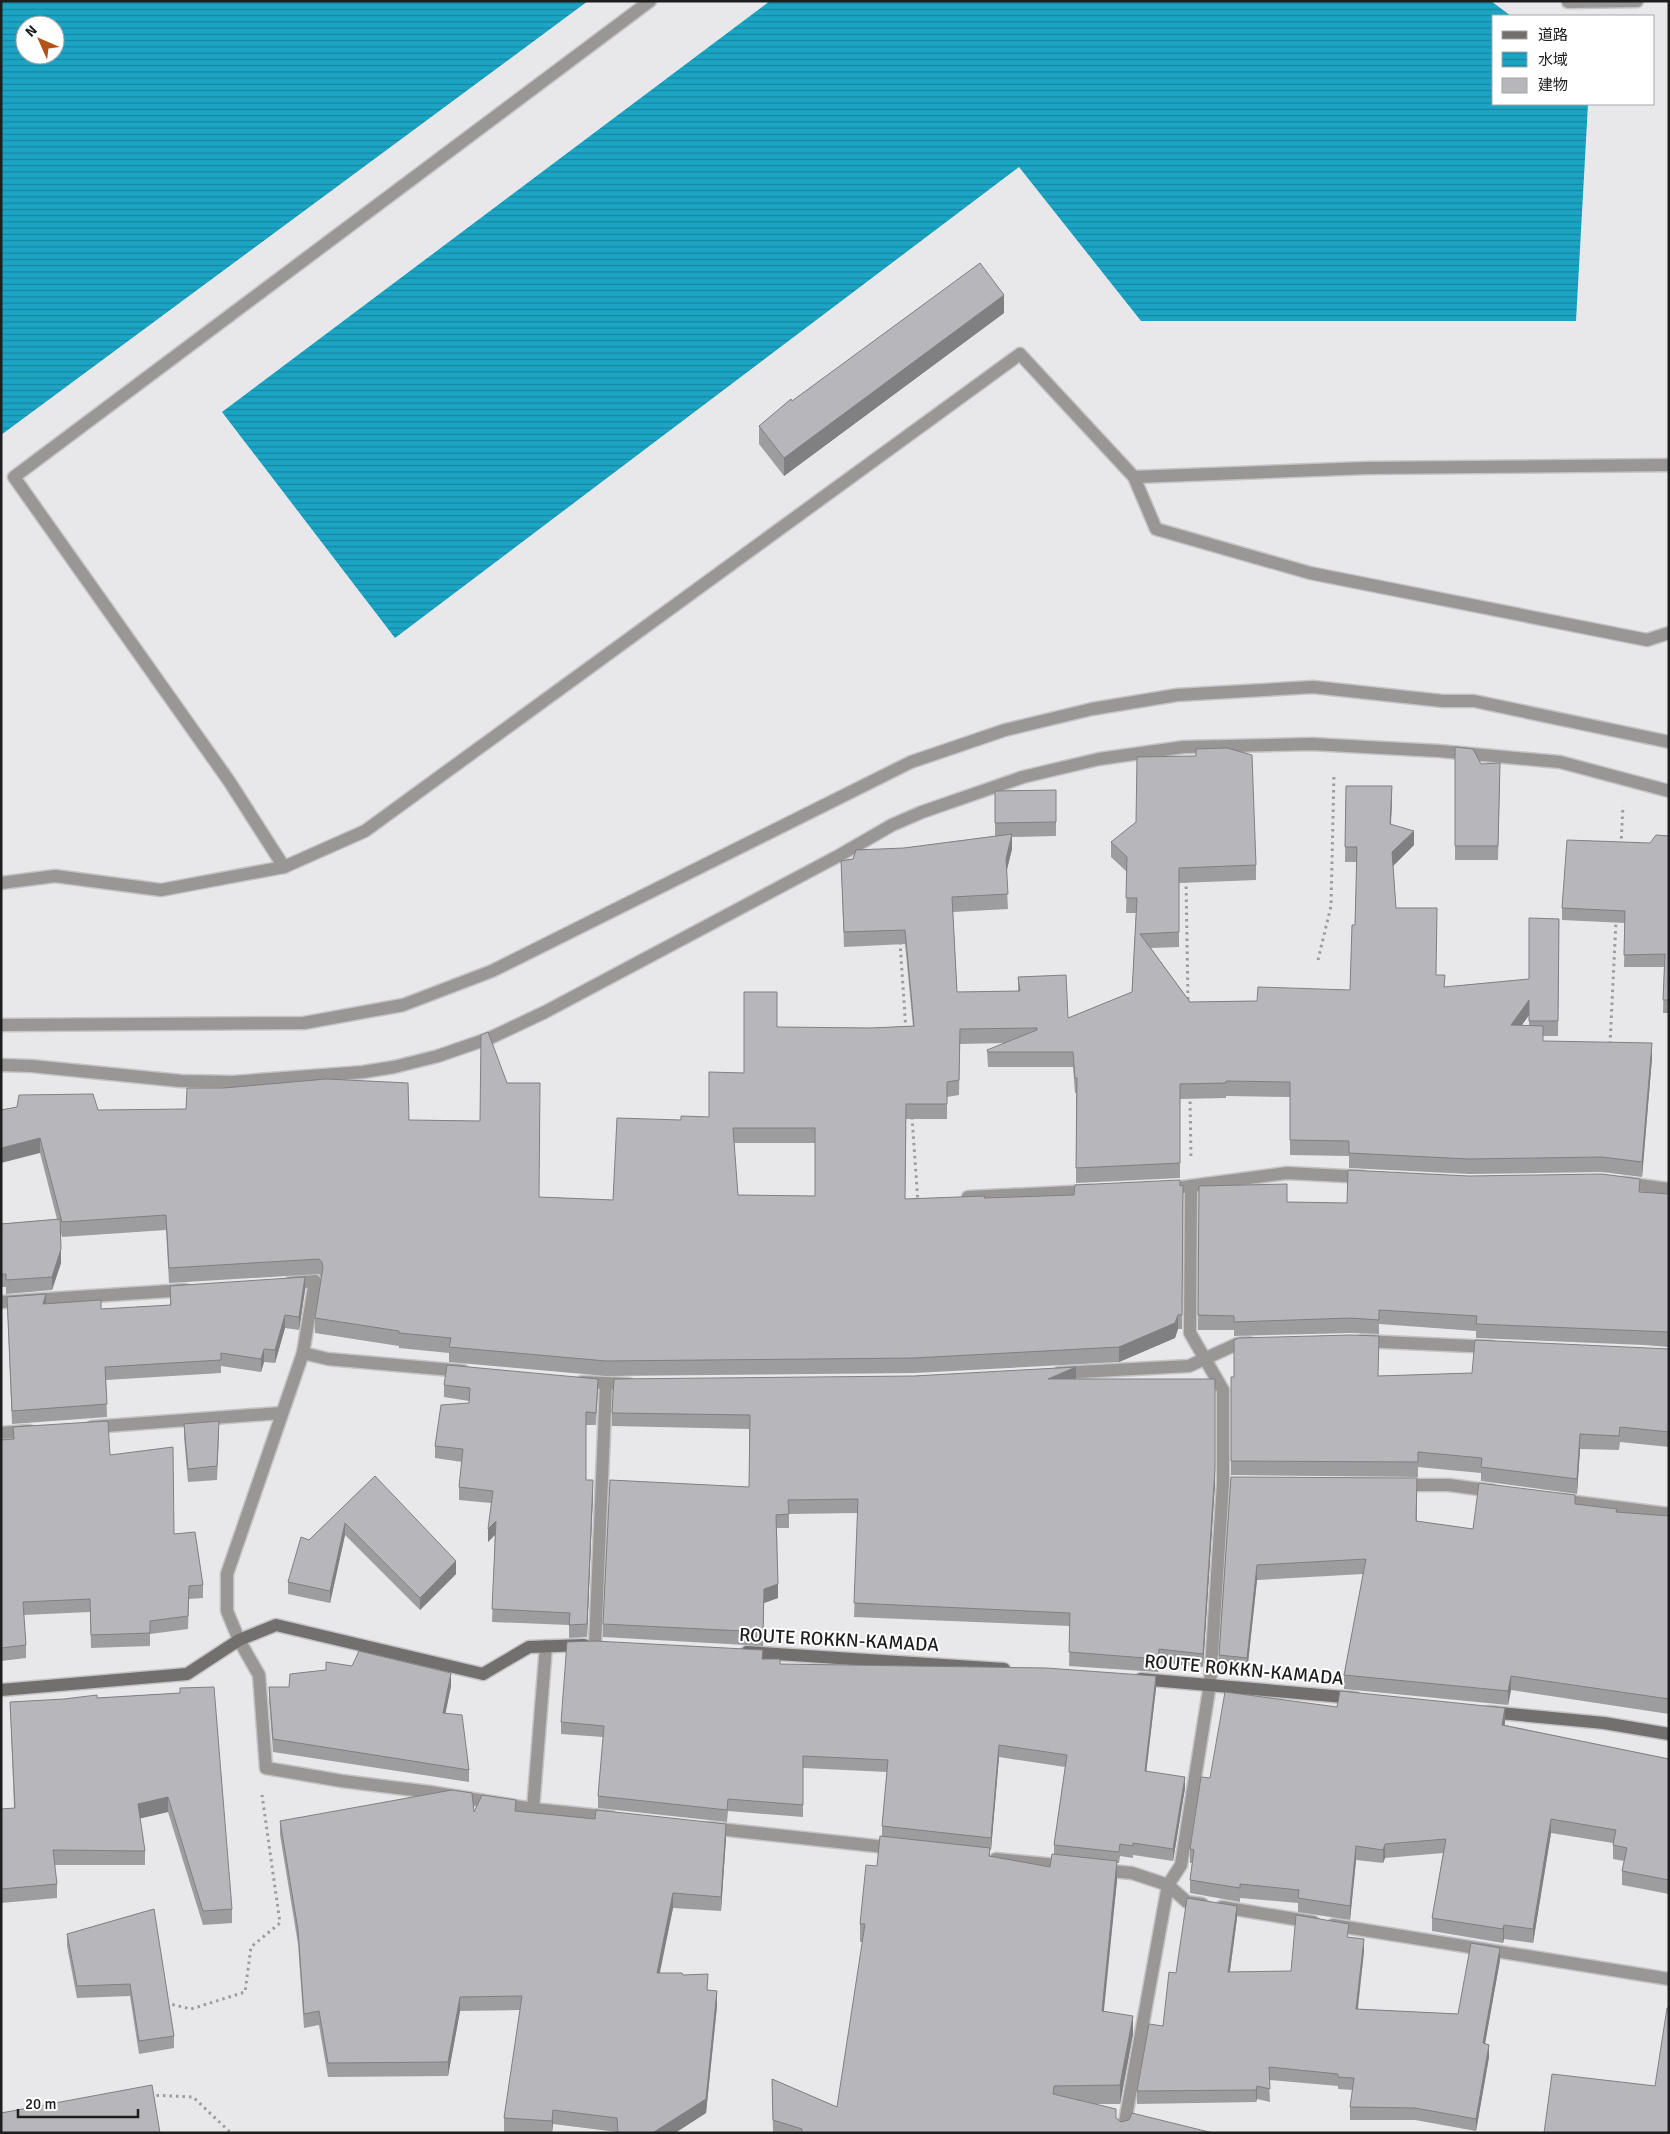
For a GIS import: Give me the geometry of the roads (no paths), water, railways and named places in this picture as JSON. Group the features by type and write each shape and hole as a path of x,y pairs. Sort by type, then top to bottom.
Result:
{"main road":[{"path":"1,1690 188,1674 240,1640 276,1624 483,1674 529,1647 600,1645"},
{"name":"ROUTE ROKKN-KAMADA","path":"734,1652 1021,1670"},
{"name":"ROUTE ROKKN-KAMADA","path":"1131,1678 1368,1700"},
{"path":"1476,1710 1604,1723 1669,1734"}],"street":[{"path":"284,867 229,781 14,477 650,1"},
{"path":"1568,2 1637,1"},
{"path":"1,883 55,876 161,890 284,867 365,831 1020,354 1134,477 1156,529 1319,575 1648,640 1669,633"},
{"path":"1134,477 1367,468 1669,465"},
{"path":"1,1025 304,1023 403,1005 492,971 911,762 1005,730 1120,704 1178,695 1313,687 1443,701 1474,701 1669,742"},
{"path":"1,1065 181,1080 233,1082 318,1076 394,1067 438,1056 490,1038 563,1003 892,825 922,812 1023,776 1099,759 1184,747 1334,745 1439,751 1560,762 1669,791"},
{"path":"1172,1187 1288,1174 1374,1178"},
{"path":"1612,1181 1669,1188"},
{"path":"1123,2133 1168,1885 1181,1865 1210,1684 1228,1483 1222,1390 1190,1333 1191,1186"},
{"path":"957,1197 1103,1190"},
{"path":"276,1284 315,1281 303,1353 227,1574 227,1611 259,1675 266,1768 533,1809 622,1819"},
{"path":"1,1302 197,1289"},
{"path":"1351,1341 1504,1347"},
{"path":"1042,1374 1189,1366 1237,1344 1266,1343"},
{"path":"303,1353 328,1359 476,1372"},
{"path":"566,1380 606,1384 646,1383"},
{"path":"600,1645 606,1384"},
{"path":"78,1428 281,1413"},
{"path":"1,1433 40,1430"},
{"path":"1390,1485 1449,1485 1506,1493"},
{"path":"1544,1498 1669,1514"},
{"path":"533,1809 546,1646"},
{"path":"700,1827 906,1849"},
{"path":"985,1858 1132,1873 1168,1885 1187,1902 1669,1979"}],"water":[{"path":"1,1 588,1 1,435"},
{"path":"770,1 1491,1 1510,15 1492,15 1492,105 1588,105 1576,321 1141,321 1019,167 395,638 222,412"}]}
